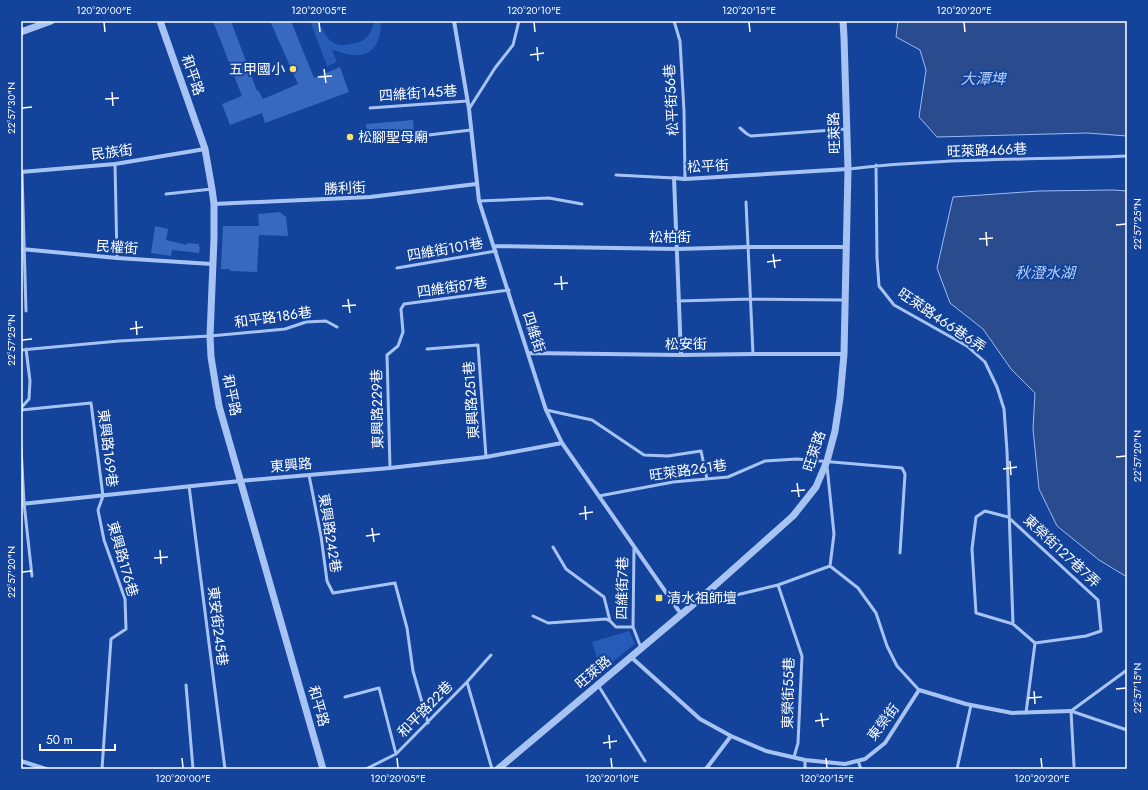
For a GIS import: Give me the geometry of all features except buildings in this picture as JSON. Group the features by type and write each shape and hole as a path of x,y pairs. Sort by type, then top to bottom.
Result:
{"street":[{"path":"21,32 51,21"},
{"name":"和平路","path":"160,21 205,149 212,189 214,204 214,238 210,336 211,356 219,406 324,769"},
{"name":"四維街","path":"454,21 469,110 479,201 509,290 546,410 562,444 634,549 681,614"},
{"name":"旺萊路","path":"498,769 702,597 793,516 816,487 827,461 835,431 844,354 848,169 843,21"},
{"name":"民族街","path":"22,172 115,164 205,149"},
{"name":"松平街","path":"681,355 674,178 685,179 848,169"},
{"name":"勝利街","path":"214,204 370,197 476,184"},
{"name":"松柏街","path":"494,246 677,249 846,247"},
{"name":"民權街","path":"22,249 117,258 212,264"},
{"name":"松安街","path":"529,353 681,355 844,354"},
{"name":"東興路","path":"23,504 189,486 390,468 486,456 562,444"},
{"name":"東榮街","path":"631,657 700,719 731,736 766,751 805,760 845,764 865,759 885,743 919,690"},
{"path":"919,690 971,705 1012,713 1071,711"},
{"path":"706,769 731,736"},
{"path":"21,761 46,769"}],"lane":[{"path":"469,110 495,68 512,45 519,21"},
{"name":"松平街56巷","path":"674,21 680,41 684,111 685,179"},
{"name":"四維街145巷","path":"370,108 467,101"},
{"path":"740,128 751,136 846,129"},
{"path":"370,142 471,130"},
{"name":"旺萊路466巷","path":"848,169 876,166 976,161 1127,156"},
{"path":"115,164 117,258"},
{"name":"旺萊路466巷6弄","path":"876,166 877,258 879,286 894,305 967,346 985,362 997,387 1004,409 1007,451 1008,516 1013,624"},
{"path":"22,172 22,249 26,311"},
{"path":"616,174 674,178"},
{"path":"166,194 212,189"},
{"path":"479,201 549,198 582,204"},
{"path":"746,202 753,354"},
{"name":"四維街101巷","path":"397,268 496,251"},
{"name":"四維街87巷","path":"401,308 404,304 509,290"},
{"path":"678,300 845,300"},
{"name":"東興路229巷","path":"390,468 387,355 398,346 403,332 401,308"},
{"name":"和平路186巷","path":"21,350 119,341 210,336 285,328 306,322 326,321 336,327"},
{"name":"東興路251巷","path":"427,349 478,345 486,456"},
{"path":"21,409 29,399 30,381 26,349"},
{"name":"東興路169巷","path":"21,409 91,403 103,496"},
{"path":"546,410 592,420 644,455 668,456 701,451 707,479"},
{"path":"21,447 23,504 32,576"},
{"name":"旺萊路261巷","path":"599,496 673,482 728,477 765,462 797,459 902,468 906,474 900,553"},
{"path":"827,461 828,488 834,534 830,566"},
{"name":"東興路242巷","path":"309,475 321,536 327,581 333,593 395,583 407,628 414,671 428,722"},
{"name":"東安街245巷","path":"189,486 225,769"},
{"name":"東興路176巷","path":"102,769 111,639 126,629 125,599 104,540 98,510 103,496"},
{"path":"1008,516 985,511 976,517 972,549 976,613 1013,624 1035,643 1026,713"},
{"name":"東榮街127巷7弄","path":"1008,516 1098,600 1101,631 1086,636 1035,643"},
{"path":"553,547 566,569 604,597 610,622"},
{"name":"四維街7巷","path":"633,627 634,549"},
{"path":"702,597 715,600 778,585 830,566"},
{"path":"830,566 858,588 876,613 887,646 897,666 919,690"},
{"name":"東榮街55巷","path":"778,585 802,656 798,743 794,757"},
{"path":"532,616 548,623 606,619 616,627 633,627 641,648"},
{"name":"和平路22巷","path":"366,769 396,754 467,682 491,655"},
{"path":"1071,711 1127,670"},
{"path":"467,682 492,769"},
{"path":"186,685 193,769"},
{"path":"598,685 645,761"},
{"path":"346,697 379,688 396,754"},
{"path":"956,769 971,705"},
{"path":"1071,711 1127,730"},
{"path":"1071,711 1074,766"},
{"path":"805,760 805,769"},
{"path":"858,761 861,769"}],"shaded area":[{"path":"310,21 319,21 330,40 334,43 344,45 359,42 367,37 375,21 381,21 380,35 375,47 365,54 351,55 332,50 337,62 327,66"},
{"path":"629,631 635,644 601,671 592,642"}],"water":[{"name":"大潭埤","path":"898,21 1127,21 1127,136 1087,133 937,137 919,117 926,70 920,50 896,37"},
{"name":"秋澄水湖","path":"1039,191 1127,191 1127,577 1099,560 1057,526 1039,489 1033,429 1035,393 1011,369 983,329 950,303 937,268 953,197"}],"place":[{"name":"五甲國小","path":"293,69"},
{"name":"松腳聖母廟","path":"350,137"},
{"name":"清水祖師壇","path":"659,598"}]}
